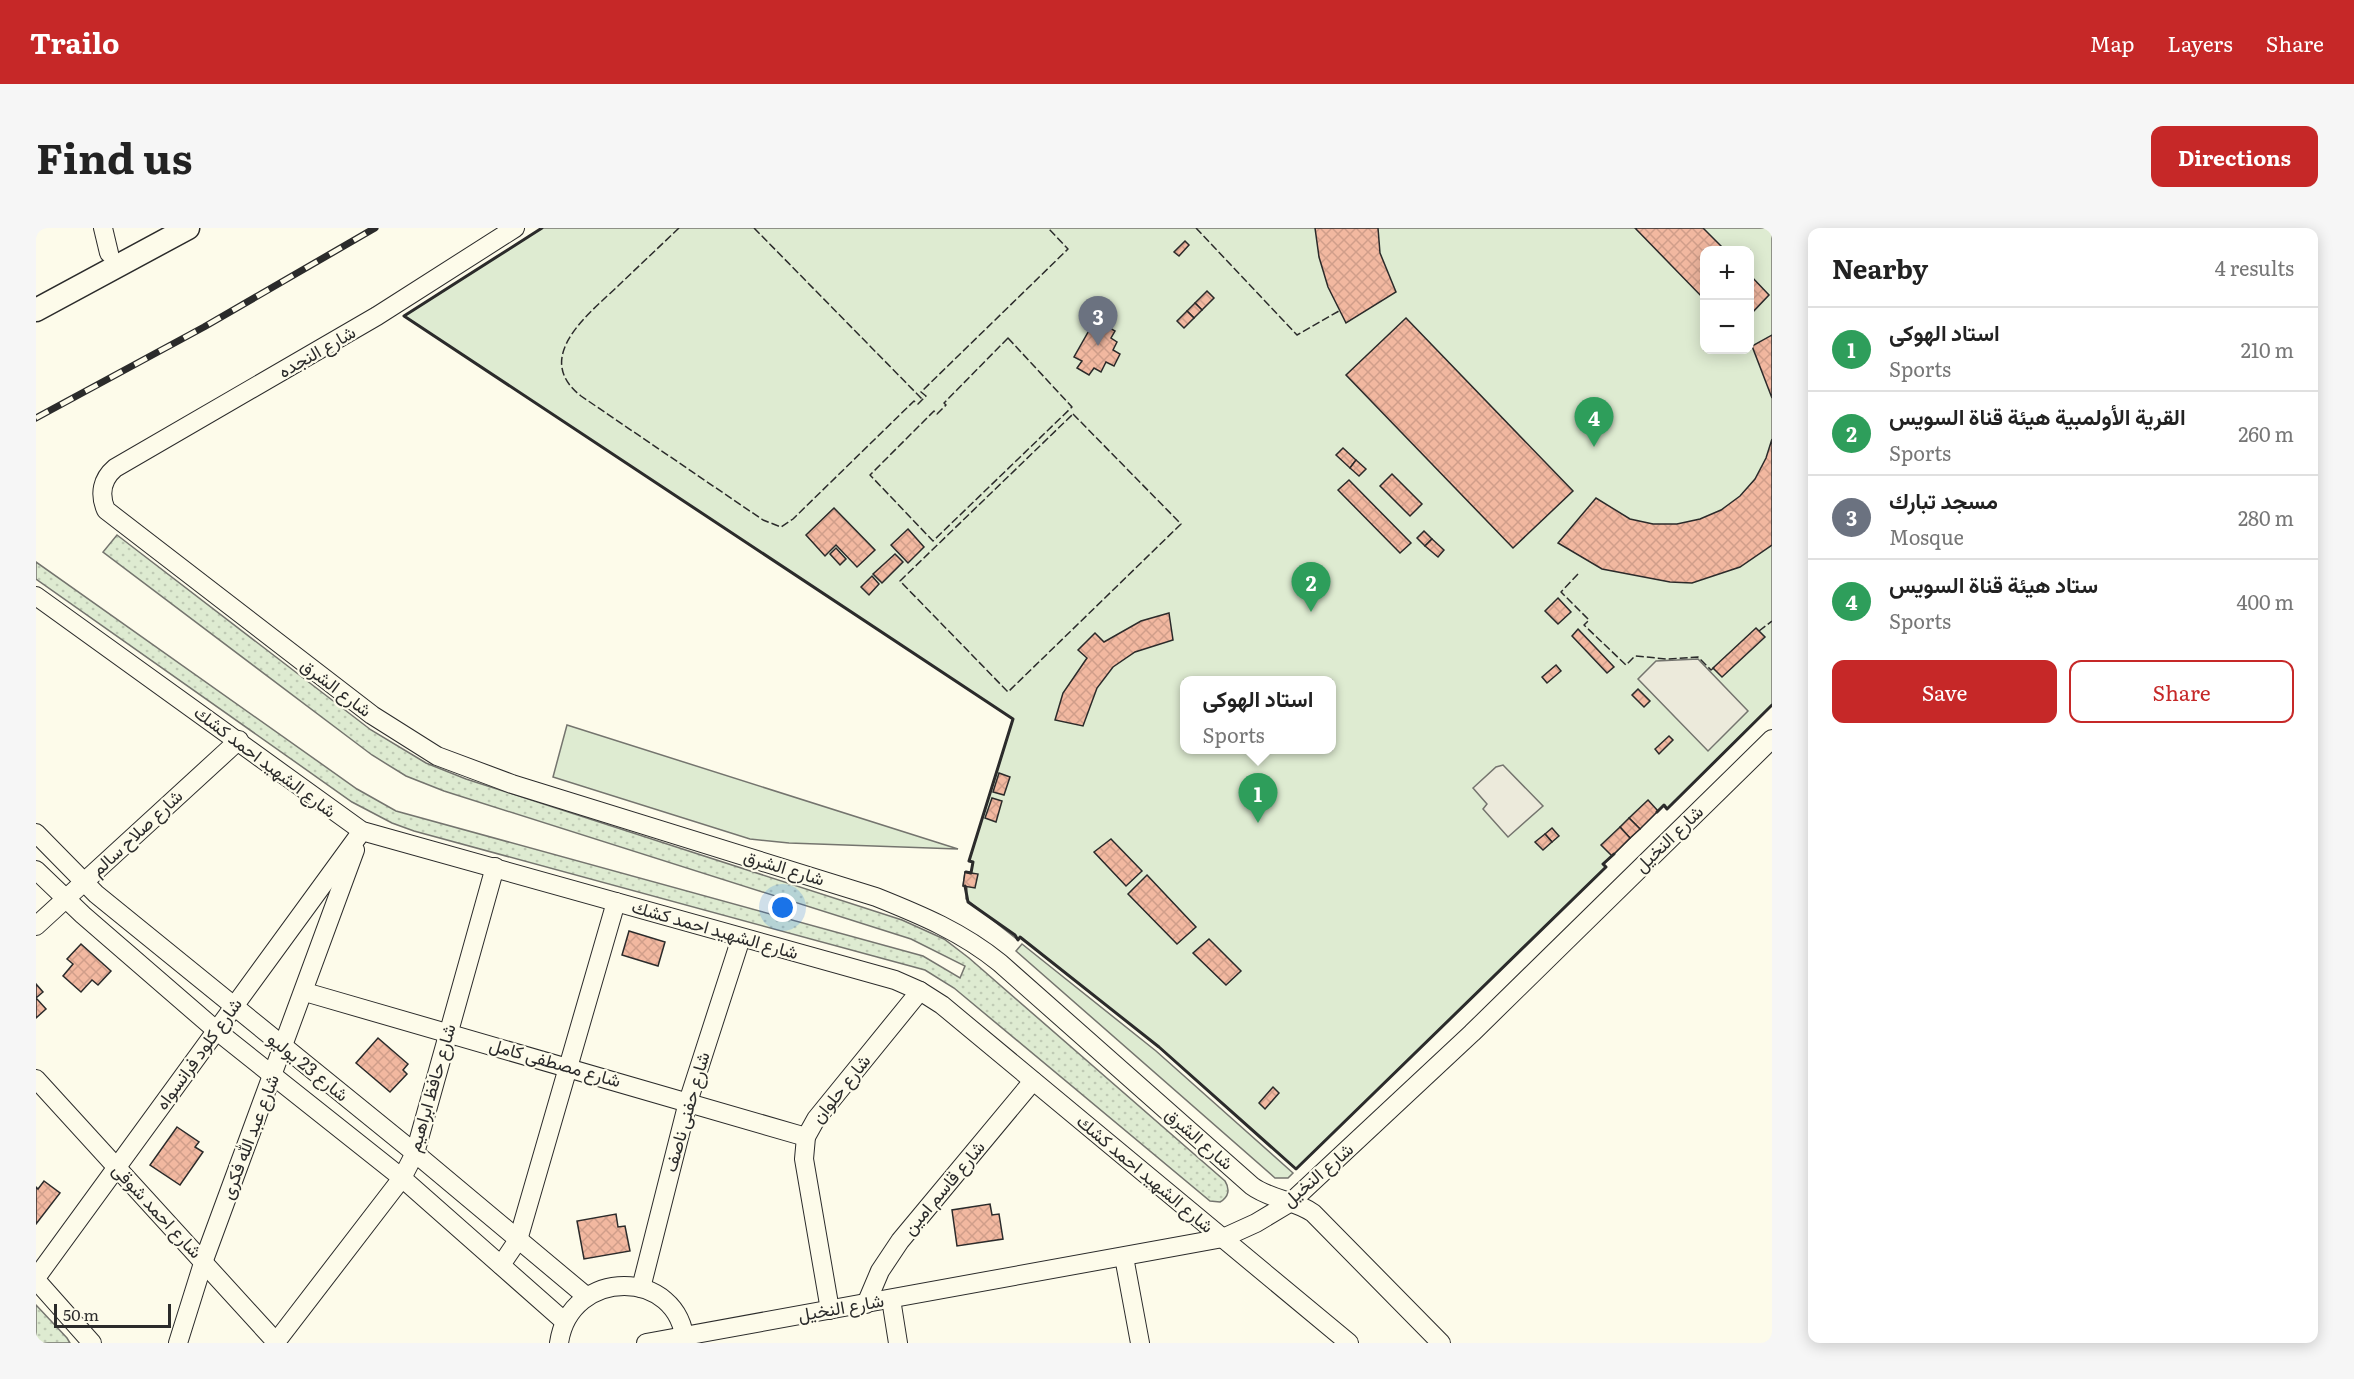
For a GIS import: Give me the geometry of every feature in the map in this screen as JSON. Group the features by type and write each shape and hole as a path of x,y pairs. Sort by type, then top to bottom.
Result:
{"main road":[{"path":"36,293 157,228"},
{"path":"36,310 188,228"}],"street":[{"path":"104,228 110,253"},
{"name":"شارع النجده","path":"115,468 377,316 515,228"},
{"name":"شارع الشرق","path":"115,468 106,477 102,490 103,503 111,515 406,739 437,756 512,784 876,897 950,928 1000,963 1252,1186 1266,1195 1291,1202 1313,1213 1441,1343"},
{"name":"شارع الشهيد احمد كشك","path":"36,596 362,831 895,980 920,991 942,1005 1349,1343"},
{"name":"شارع النخيل","path":"646,1343 684,1340 830,1310 1223,1238 1256,1224 1291,1202 1472,1033 1772,739"},
{"name":"شارع صلاح سالم","path":"36,926 239,741"},
{"name":"شارع عبد الله فكرى","path":"178,1343 204,1260 305,992 362,831"},
{"name":"شارع كلود فرانسواه","path":"36,1279 362,831"},
{"name":"شارع 23 يوليو","path":"36,833 83,883 415,1153 586,1296"},
{"name":"شارع حافظ ابراهيم","path":"277,1342 402,1178 415,1153 495,867"},
{"name":"شارع 23 يوليو","path":"36,870 65,899 217,1031 402,1178 564,1321"},
{"path":"501,1264 518,1240 616,902"},
{"name":"شارع حفنى ناصف","path":"641,1288 688,1102 741,938"},
{"name":"شارع حلوان","path":"830,1310 804,1159 806,1137 816,1119 920,991"},
{"name":"شارع مصطفى كامل","path":"305,992 806,1137"},
{"name":"شارع احمد شوقى","path":"36,1079 277,1342"},
{"name":"شارع قاسم امين","path":"866,1304 880,1271 900,1241 1033,1081"},
{"path":"1124,1257 1140,1343"},
{"path":"36,1279 89,1341"},
{"path":"559,1343 564,1321 586,1296 612,1286 641,1288 656,1295 669,1306 679,1320 684,1340"},
{"path":"891,1299 898,1343"}],"green space":[{"path":"542,228 1772,228 1772,705 1667,809 1663,806 1604,864 1606,867 1296,1169 1159,1047 1020,937 1018,940 966,899 967,887 963,886 965,872 971,872 973,862 969,861 1013,719 404,316"},
{"path":"117,535 371,730 426,763 466,779 902,920 944,939 969,958 1225,1181 1228,1187 1227,1195 1220,1202 1210,1201 954,988 925,970 414,831 392,823 352,802 36,579 36,562 357,789 396,811 923,956 960,978 965,966 911,939 444,791 406,776 372,755 103,552"},
{"path":"567,725 958,849 789,843 750,839 553,777"},
{"path":"1022,944 1156,1051 1293,1173 1288,1178 1275,1178 1016,951"},
{"path":"36,1305 67,1338 70,1343 36,1343"}],"shaded area":[{"path":"1698,659 1748,711 1708,751 1638,679 1656,661"},
{"path":"1503,765 1543,806 1508,837 1483,809 1487,804 1473,788 1496,767"}],"building":[{"path":"1315,228 1378,228 1380,253 1396,292 1346,323 1328,287 1319,257"},
{"path":"1635,228 1703,228 1721,246 1700,246 1700,295"},
{"path":"1185,241 1189,245 1179,256 1174,252"},
{"path":"1754,279 1769,295 1754,311"},
{"path":"1207,291 1214,298 1202,310 1195,303"},
{"path":"1195,303 1202,310 1194,318 1187,311"},
{"path":"1187,311 1194,318 1184,328 1177,321"},
{"path":"1406,318 1573,491 1513,548 1346,375"},
{"path":"1103,324 1115,331 1111,338 1117,342 1113,350 1120,354 1114,366 1106,362 1101,372 1094,368 1089,375 1077,368 1082,361 1074,357 1091,327 1099,331"},
{"path":"1772,335 1772,398 1754,351 1754,345"},
{"path":"1772,439 1772,545 1740,567 1692,583 1670,582 1602,569 1558,543 1596,498 1630,519 1653,524 1677,524 1700,519 1721,510 1740,496 1755,479 1766,458"},
{"path":"1343,448 1356,460 1350,468 1336,455"},
{"path":"1356,460 1366,469 1359,476 1350,468"},
{"path":"1392,474 1422,504 1410,516 1380,486"},
{"path":"1349,480 1411,543 1400,553 1338,490"},
{"path":"834,508 875,550 857,567 836,545 825,556 806,535"},
{"path":"908,529 924,547 908,563 891,545"},
{"path":"1424,531 1432,539 1425,546 1417,538"},
{"path":"1432,539 1444,550 1438,557 1425,546"},
{"path":"836,548 846,559 840,565 830,554"},
{"path":"895,554 903,562 882,583 873,574"},
{"path":"872,576 879,584 869,595 861,587"},
{"path":"1558,598 1571,612 1558,624 1545,611"},
{"path":"1169,613 1173,640 1135,652 1113,667 1097,688 1083,726 1055,720 1063,693 1087,658 1078,650 1095,633 1104,642 1141,621"},
{"path":"1756,628 1765,637 1722,677 1713,668"},
{"path":"1578,629 1614,667 1607,673 1572,636"},
{"path":"1556,665 1561,671 1547,683 1542,677"},
{"path":"1638,689 1650,701 1644,707 1632,695"},
{"path":"1669,736 1673,740 1659,754 1655,749"},
{"path":"999,773 1010,777 1004,795 993,792"},
{"path":"992,798 1002,801 996,822 985,818"},
{"path":"1648,800 1658,811 1640,829 1629,818"},
{"path":"1629,818 1640,829 1630,838 1620,827"},
{"path":"1620,827 1630,838 1612,856 1601,845"},
{"path":"1552,828 1559,836 1552,842 1545,834"},
{"path":"1545,834 1552,842 1543,850 1535,842"},
{"path":"1111,839 1142,871 1126,886 1094,852"},
{"path":"965,872 978,874 975,888 963,886"},
{"path":"1147,875 1196,927 1177,944 1128,894"},
{"path":"629,931 665,942 658,966 622,955"},
{"path":"1209,939 1241,971 1226,985 1193,953"},
{"path":"81,944 111,971 98,985 92,980 81,992 63,976 73,964 67,959"},
{"path":"36,984 43,992 36,998"},
{"path":"36,998 46,1009 36,1018"},
{"path":"378,1038 408,1064 403,1070 407,1074 390,1092 356,1063"},
{"path":"1273,1087 1279,1093 1265,1109 1259,1103"},
{"path":"177,1127 199,1142 195,1147 203,1152 180,1185 150,1165"},
{"path":"44,1181 60,1193 36,1224 36,1187 38,1189"},
{"path":"990,1204 992,1215 999,1214 1003,1239 957,1246 952,1210"},
{"path":"616,1214 618,1227 625,1226 630,1251 584,1259 577,1221"}],"railway":[{"path":"36,418 204,327 375,228"}],"fence":[{"path":"679,228 594,309 570,336 563,351 562,366 567,381 581,396 763,520 781,527 793,519 914,401 918,404 926,396 921,392 1068,249 1048,228"},
{"path":"754,228 923,400"},
{"path":"1196,228 1297,335 1339,311"},
{"path":"1008,338 1072,407 933,541 870,475 934,411 937,414 946,405 944,403 1008,338"},
{"path":"1073,414 1181,524 1008,692 900,581 1073,414"},
{"path":"1578,574 1561,592 1589,620 1584,625 1626,665 1635,656 1667,659 1698,657 1711,670 1716,666"},
{"path":"1759,631 1772,621"}],"wall":[{"path":"542,228 404,316 1013,719 969,861 973,862 971,873 966,872"},
{"path":"1657,812 1664,805 1667,809 1772,705"},
{"path":"965,886 968,902 1015,935 1018,940 1020,937 1159,1047 1296,1169 1606,867 1603,864 1614,854"}],"place":[{"name":"مسجد تبارك","path":"1098,346"},
{"name":"ستاد هيئة قناة السويس","path":"1594,447"},
{"name":"القرية الأولمبية هيئة قناة السويس","path":"1311,612"},
{"name":"استاد الهوكى","path":"1258,823"}]}
